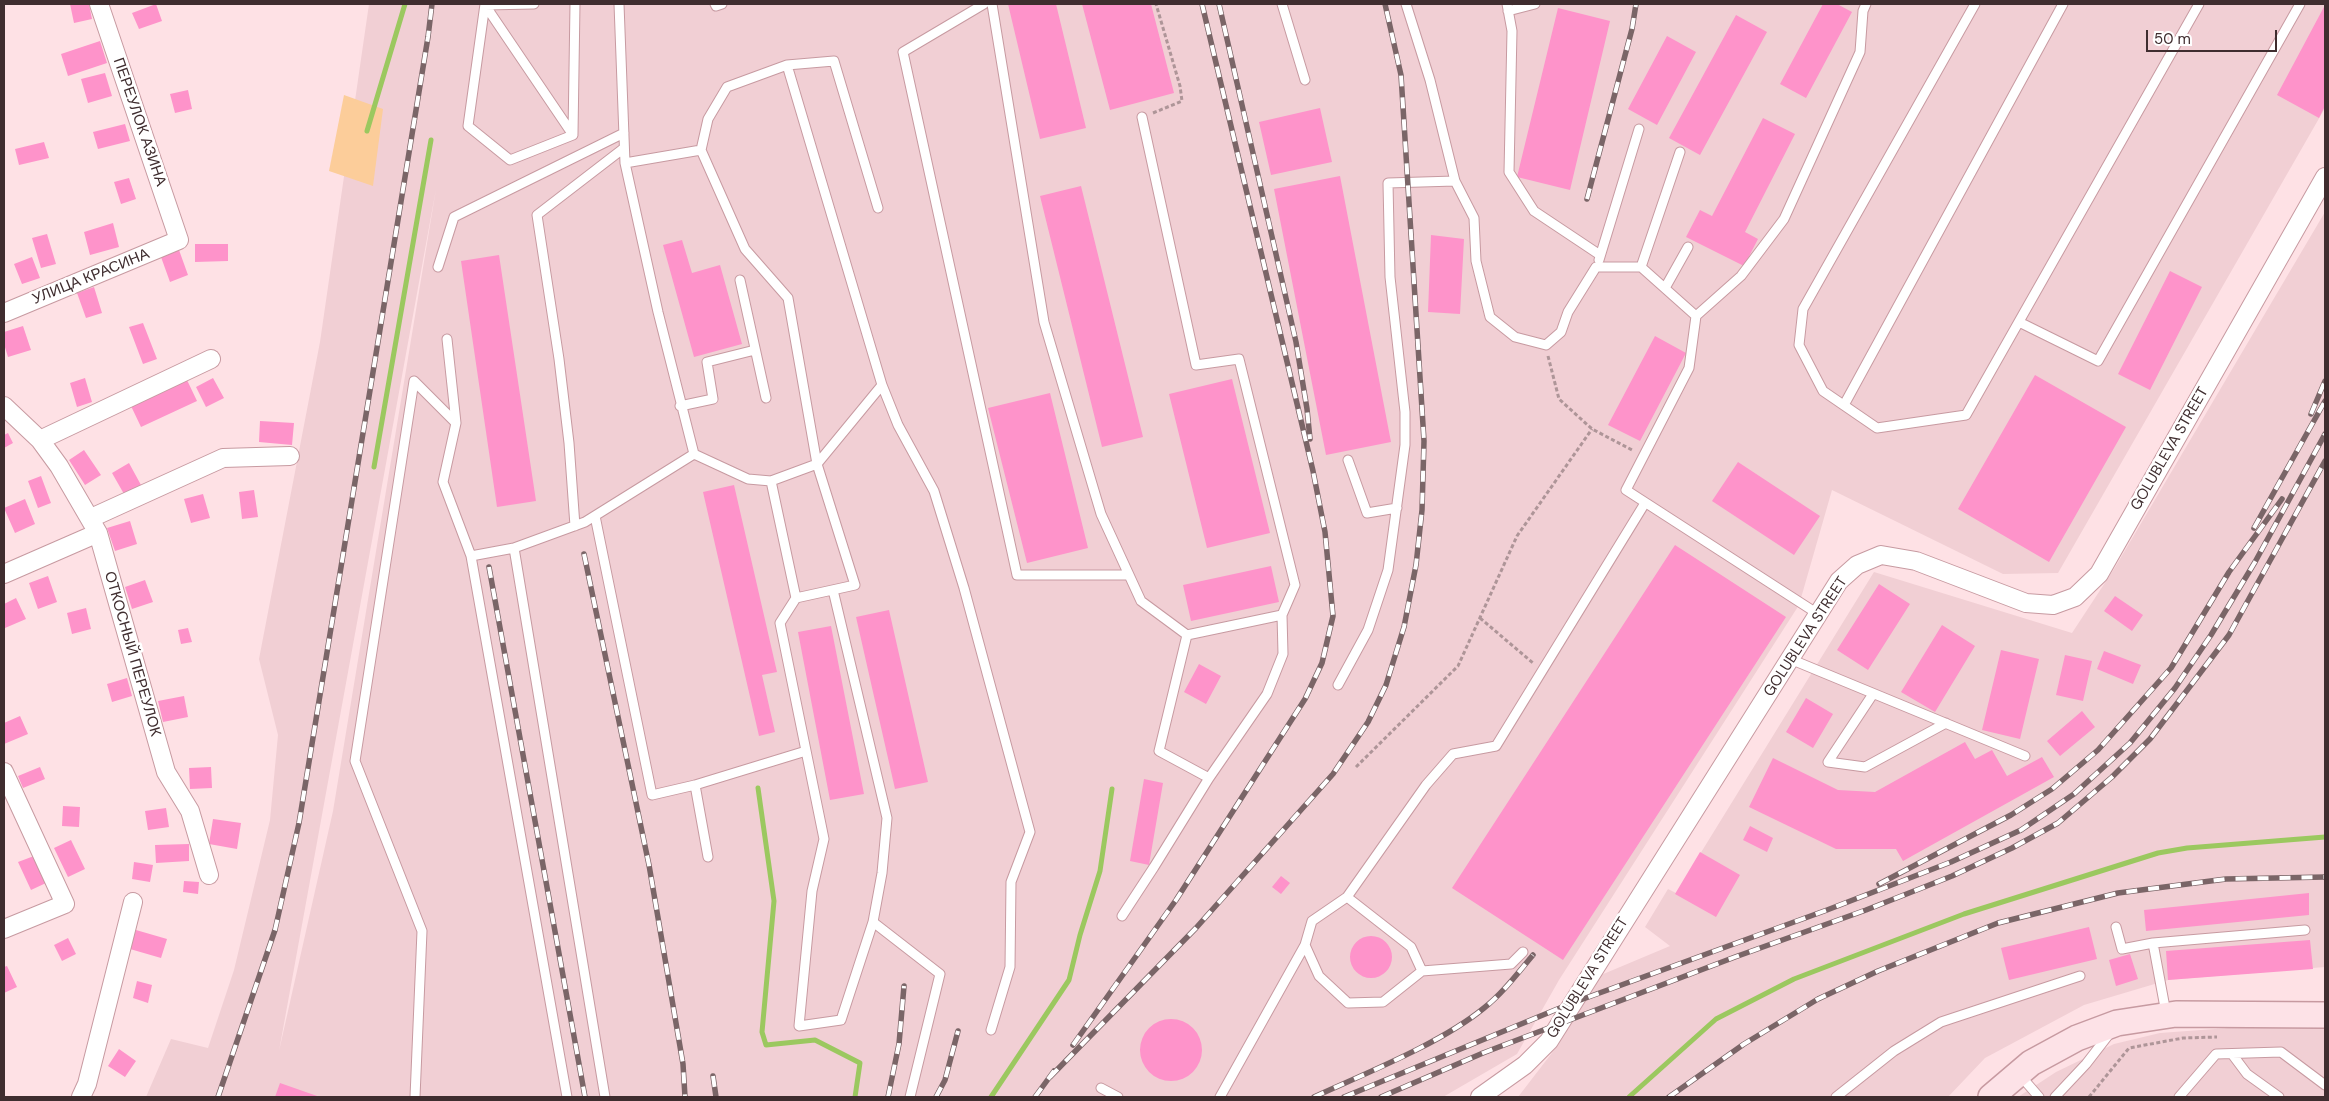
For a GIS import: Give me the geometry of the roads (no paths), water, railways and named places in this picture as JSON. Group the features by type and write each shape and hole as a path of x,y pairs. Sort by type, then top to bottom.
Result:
{"main road":[{"path":"1991,1097 2032,1063 2077,1038 2117,1023 2166,1016 2325,1016"}],"street":[{"name":"ПЕРЕУЛОК АЗИНА","path":"99,4 178,240"},
{"name":"GOLUBLEVA STREET","path":"1480,1097 1525,1065 1549,1041 1839,581 1857,565 1881,555 1916,561 2026,603 2053,605 2075,596 2099,574 2325,176"},
{"name":"УЛИЦА КРАСИНА","path":"4,313 178,240"},
{"path":"40,440 211,359"},
{"name":"ОТКОСНЫЙ ПЕРЕУЛОК","path":"4,406 40,440 59,466 95,526 166,772 190,811 209,875"},
{"path":"4,574 223,458 290,456"},
{"path":"4,772 65,904 4,929"},
{"path":"80,1097 87,1084 133,902"}],"lane":[{"path":"485,5 534,4"},
{"path":"573,135 575,4"},
{"path":"619,4 625,164 680,406 694,454 748,479 771,481 817,464 882,386"},
{"path":"715,4 716,6 722,4"},
{"path":"984,4 903,52 1017,575 1129,575"},
{"path":"992,4 1044,322 1101,514 1141,601 1187,635 1282,615"},
{"path":"1282,4 1305,80"},
{"path":"1406,4 1430,80 1455,182 1474,218 1476,261 1490,317 1515,337 1546,345 1560,332 1568,312 1596,267 1639,129"},
{"path":"1535,4 1507,8 1512,31 1509,172 1534,211 1600,256"},
{"path":"1818,614 1626,490 1689,368 1696,316 1741,276 1784,219 1860,52 1863,12 1866,4"},
{"path":"1975,4 1803,309 1799,345 1823,391 1877,428 1966,415 2199,4"},
{"path":"1844,405 2063,4"},
{"path":"2019,322 2098,361 2300,4"},
{"path":"485,5 468,126 510,160 573,135"},
{"path":"485,5 573,135"},
{"path":"796,598 855,585 817,464 788,298 745,249 701,150 708,119 727,87 787,65 834,61 878,208"},
{"path":"787,65 882,386 898,425 934,491 964,588 1030,832 1011,882 1010,967 991,1030"},
{"path":"1122,916 1209,778 1267,694 1282,654 1282,615 1295,585 1239,359 1196,364 1142,117"},
{"path":"438,267 454,217 624,133"},
{"path":"575,526 569,443 560,368 537,216 624,148"},
{"path":"625,164 701,150"},
{"path":"1641,266 1680,152"},
{"path":"1338,685 1371,621 1388,570 1406,445 1405,412 1390,277 1388,182 1455,182"},
{"path":"1665,288 1688,247"},
{"path":"1596,267 1641,266 1696,316"},
{"path":"740,280 766,398"},
{"path":"447,339 456,423 443,482 471,556 567,1097"},
{"path":"680,406 712,399 707,362 755,350"},
{"path":"415,1097 422,931 355,761 414,380 456,423"},
{"path":"471,556 514,548 575,526 595,516 694,454"},
{"path":"1348,460 1367,513 1396,508"},
{"path":"771,481 796,598 780,623 824,839 812,891 799,1026 841,1020 873,922 882,873 887,818 832,590"},
{"path":"1220,1097 1305,945 1312,921 1347,896 1426,785 1453,754 1496,746 1645,503"},
{"path":"595,516 652,795 695,785 806,750"},
{"path":"514,548 605,1097"},
{"path":"1187,635 1159,751 1209,778"},
{"path":"1790,659 2025,756"},
{"path":"1873,694 1828,762 1865,767 1946,723"},
{"path":"695,785 708,857"},
{"path":"1347,896 1411,947 1422,971"},
{"path":"873,922 940,974 910,1097"},
{"path":"2116,927 2122,949 2153,943 2305,930"},
{"path":"2153,943 2166,1016"},
{"path":"1305,945 1319,976 1348,1003 1384,1002 1422,971 1511,964 1523,952"},
{"path":"1836,1097 1894,1051 1941,1022 2080,976"},
{"path":"2055,1097 2086,1064 2117,1023"},
{"path":"2179,1097 2216,1054 2281,1052 2325,1085"},
{"path":"2232,1054 2247,1074 2279,1097"},
{"path":"2019,1073 2039,1097"},
{"path":"1100,1088 1118,1097"}],"waterway":[{"path":"367,131 405,4"},
{"path":"374,467 431,140"},
{"path":"758,788 774,901 762,1032 766,1045 815,1040 860,1063 855,1097"},
{"path":"991,1097 1069,980 1080,935 1100,871 1112,789"},
{"path":"1629,1097 1716,1019 1794,979 1964,914 2158,853 2187,848 2325,837"}],"railway":[{"path":"218,1097 275,930 299,823 432,4"},
{"path":"1073,1045 1176,900 1305,699 1322,663 1333,616 1325,532 1313,471 1202,4"},
{"path":"1219,4 1296,342 1310,439"},
{"path":"1050,1077 1196,928 1333,774 1368,722 1386,685 1404,627 1416,565 1422,510 1424,441 1401,75 1385,4"},
{"path":"1587,199 1632,29 1636,4"},
{"path":"2311,414 2325,381"},
{"path":"2254,528 2325,401"},
{"path":"1344,1097 1572,1003 1827,910 1951,862 2021,830 2074,794 2130,743 2175,688 2211,635 2255,562 2325,434"},
{"path":"1381,1097 1483,1053 1952,876 2012,848 2058,823 2112,777 2150,739 2229,635 2325,461"},
{"path":"1879,884 2011,815 2052,789 2098,750 2171,668 2229,572 2282,499"},
{"path":"584,554 649,865 683,1064 685,1097"},
{"path":"489,567 585,1097"},
{"path":"1669,1097 1744,1044 1818,999 1878,971 1998,923 2118,893 2226,879 2325,877"},
{"path":"1314,1097 1402,1057 1446,1034 1484,1008 1510,983 1533,955"},
{"path":"888,1097 899,1044 904,986"},
{"path":"936,1097 945,1080 958,1031"},
{"path":"1035,1097 1054,1071"},
{"path":"713,1076 716,1097"}]}
